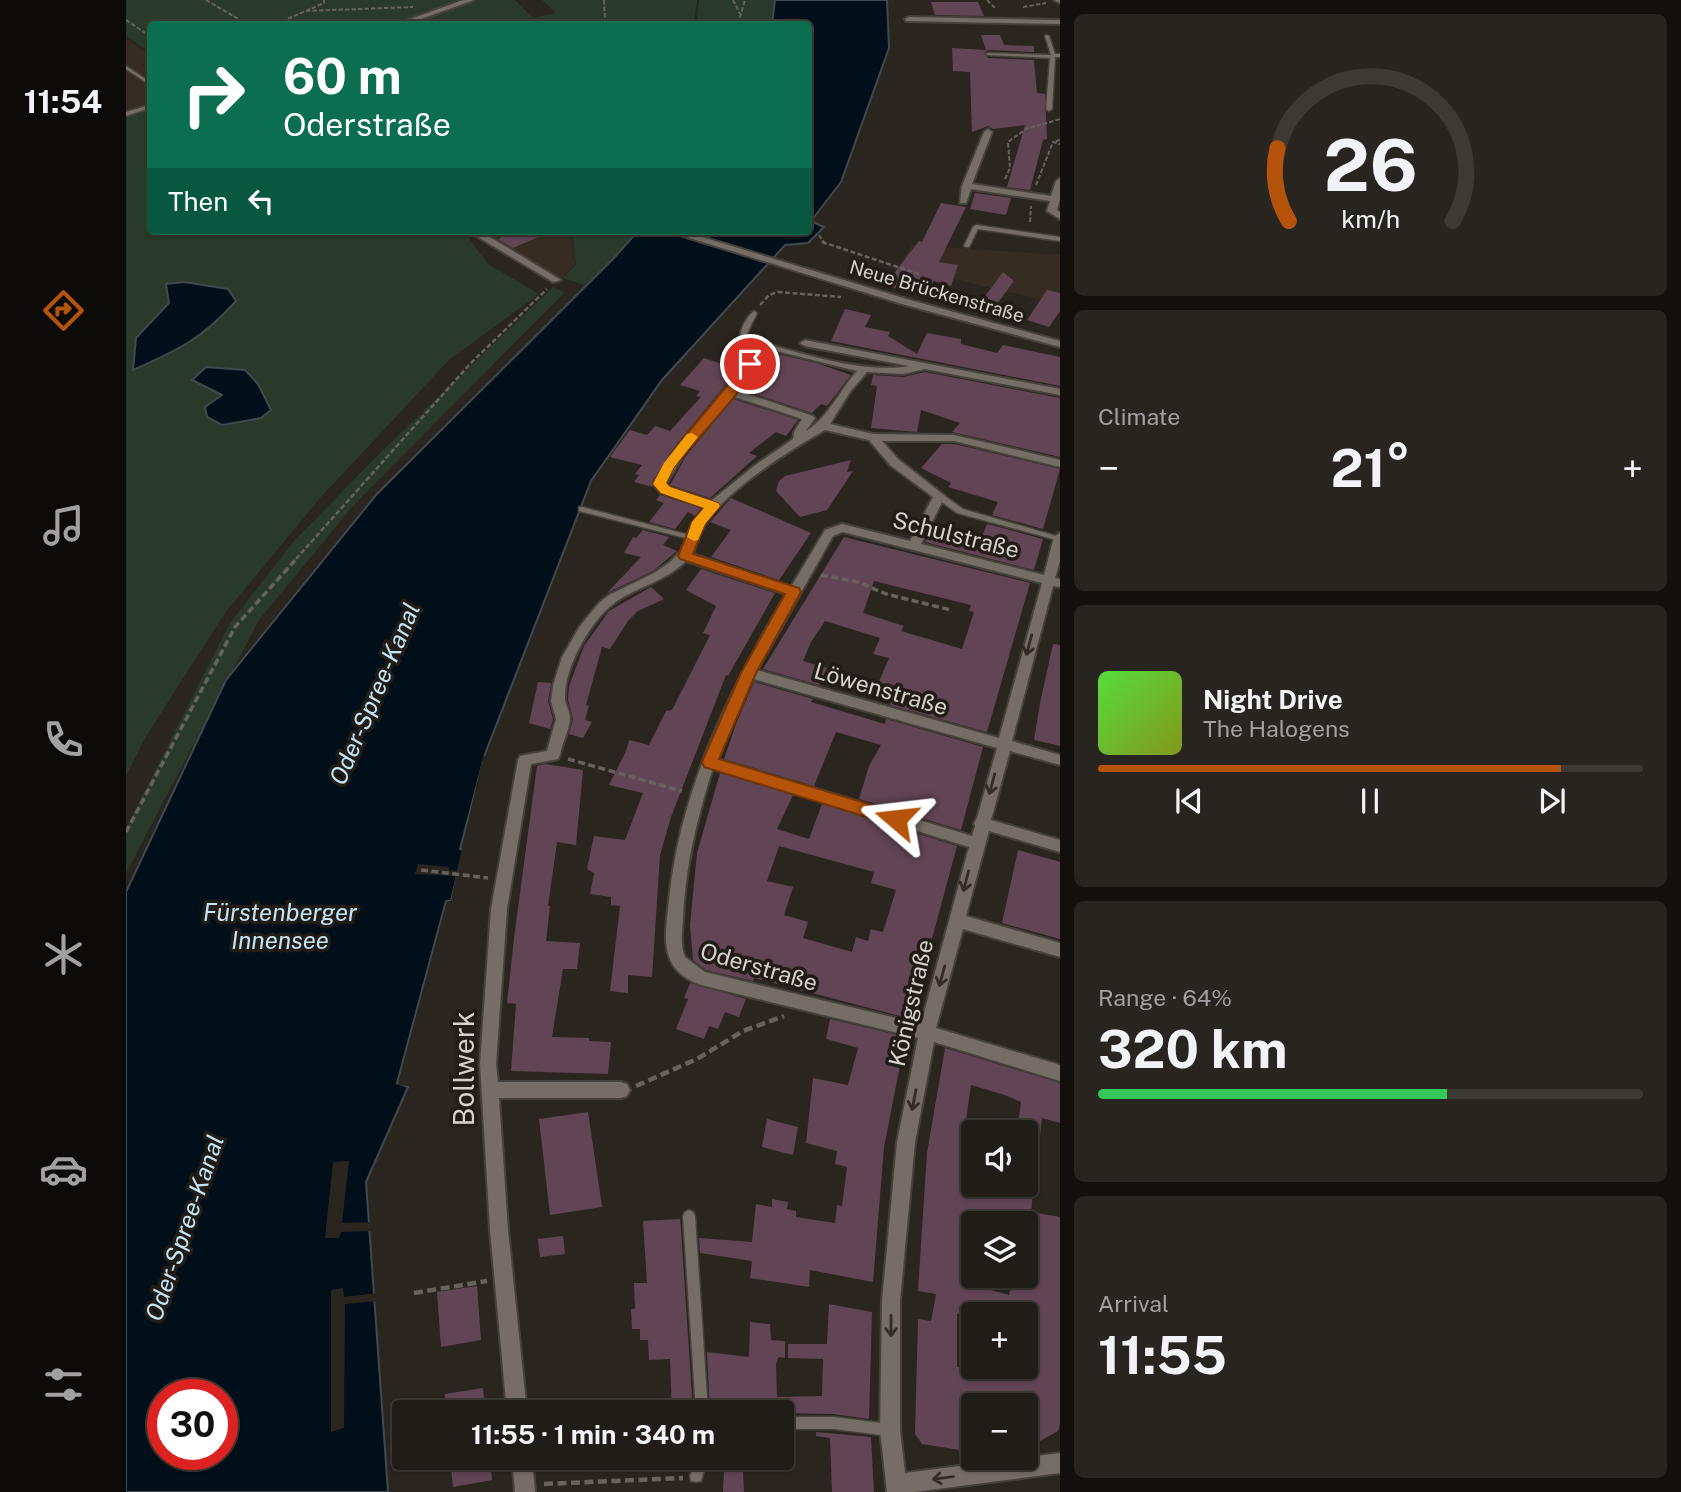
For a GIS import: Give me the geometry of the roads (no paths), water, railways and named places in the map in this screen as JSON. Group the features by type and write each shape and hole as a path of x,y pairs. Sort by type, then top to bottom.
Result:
{"street":[{"path":"410,21 470,0"},
{"path":"909,19 1060,22"},
{"path":"962,201 988,131"},
{"path":"1060,181 1052,211 1060,216"},
{"path":"967,186 1054,199"},
{"path":"480,235 555,281"},
{"name":"Neue Brückenstraße","path":"685,235 906,302 1060,344"},
{"path":"713,506 665,490 660,484 668,466 731,392 750,364 743,354 742,340 866,368 909,371 922,367"},
{"path":"805,343 1060,392"},
{"path":"793,592 685,556 699,522 713,506 799,440 823,426 846,390 866,368"},
{"path":"731,392 808,418 800,432 799,440"},
{"path":"823,426 873,437 954,438 1060,464"},
{"path":"873,437 894,462 939,496 914,545"},
{"name":"Schulstraße","path":"842,528 1054,581"},
{"name":"Oderstraße","path":"842,528 829,534 793,592 749,673 710,762 688,824 676,892 674,952 682,967 701,978 927,1033 1060,1073"},
{"name":"Königstraße","path":"896,1488 890,1430 891,1301 906,1142 927,1033 1002,745 1054,581 1059,538"},
{"name":"Bollwerk","path":"516,1400 503,1278 488,1064 499,909 525,761 553,753 564,717 558,699 569,656 584,627 613,598 667,573 685,556"},
{"name":"Löwenstraße","path":"749,673 1060,760"},
{"path":"710,762 976,843"},
{"path":"981,823 1060,846"},
{"path":"956,920 1060,950"},
{"path":"488,1090 621,1090"},
{"path":"896,1488 1060,1463"},
{"path":"523,1470 525,1492"}],"lane":[{"path":"1047,36 1053,56 1049,109"},
{"path":"988,54 1060,56"},
{"path":"126,67 147,82"},
{"path":"126,114 147,108"},
{"path":"967,246 976,227 1060,239"},
{"path":"742,340 754,313"},
{"path":"939,496 960,511 1059,538"},
{"path":"582,509 693,538"},
{"path":"689,1216 701,1400"},
{"path":"794,1423 834,1423 890,1430"},
{"path":"696,1476 698,1470"}],"water":[{"name":"Fürstenberger Innensee","path":"775,0 887,0 889,48 841,182 812,220 812,21 772,21"},
{"name":"Fürstenberger Innensee","path":"812,221 824,227 808,243 785,245 662,380 591,481 485,754 460,849 463,850 451,901 446,901 397,1083 408,1087 366,1182 388,1492 126,1492 126,892 226,680 376,495 634,235 812,235"},
{"path":"184,282 228,289 236,301 212,325 189,342 133,370 136,338 169,303 166,284"},
{"path":"206,367 245,370 258,384 271,410 261,418 222,425 207,417 205,407 222,395 192,380"}],"water label":[{"name":"Oder-Spree-Kanal","path":"375,694"},
{"name":"Oder-Spree-Kanal","path":"185,1228"}]}
